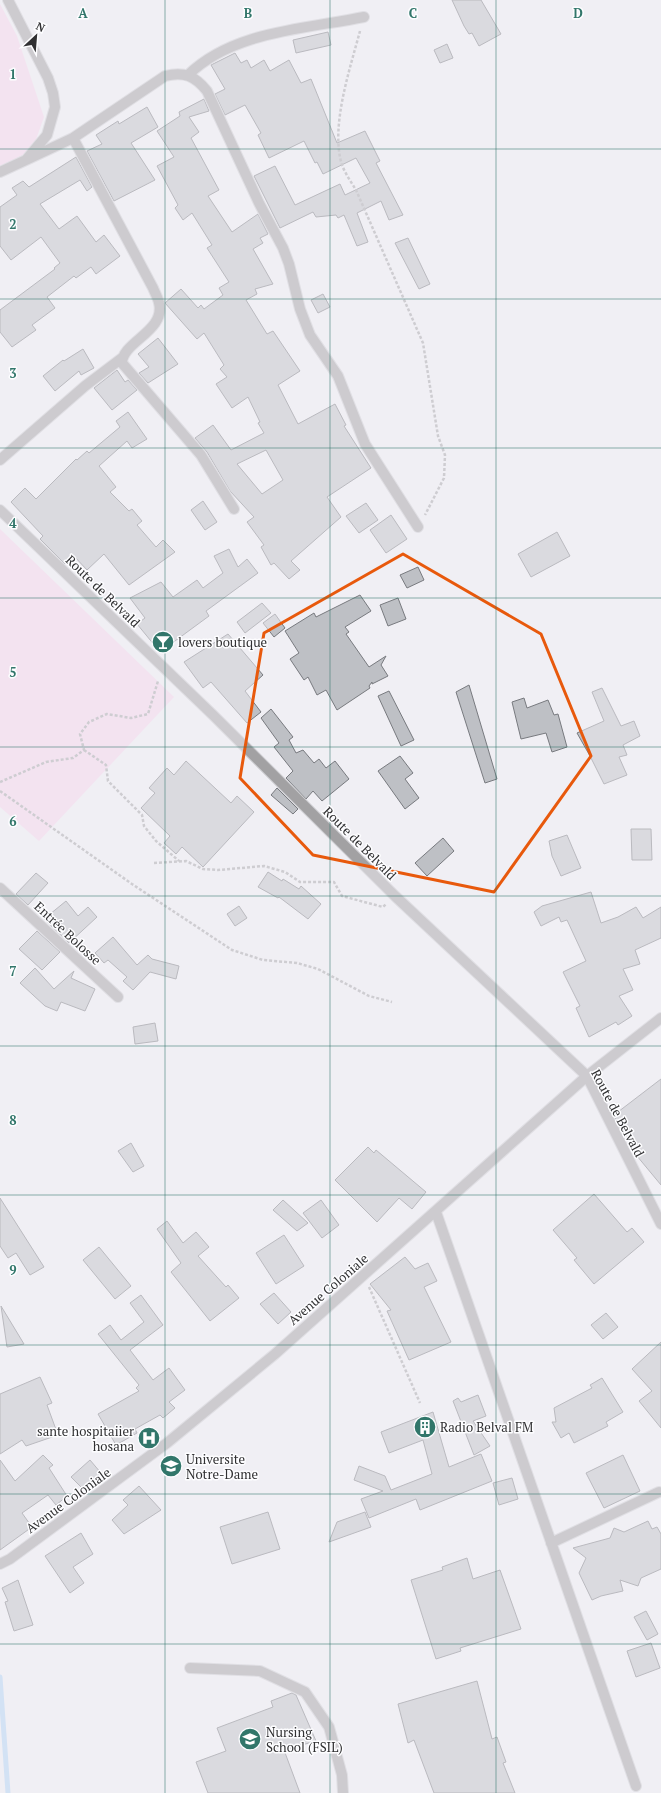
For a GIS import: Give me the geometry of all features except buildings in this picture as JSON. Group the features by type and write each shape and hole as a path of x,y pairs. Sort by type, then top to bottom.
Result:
{"street":[{"path":"8,0 48,78 55,108 47,135 26,160"},
{"path":"188,75 201,63 233,46 289,30 364,17"},
{"path":"0,172 73,138 165,76 181,74 195,78 207,91 259,203 283,248 302,316 310,335 338,376 364,444 418,527"},
{"path":"0,460 85,386 122,358 127,350 148,333 158,316 159,304 153,288 73,138"},
{"path":"122,358 122,363 128,372 201,455 234,509"},
{"name":"Route de Belvald","path":"0,510 162,665 395,896 587,1076 661,1224"},
{"name":"Entrée Bolosse","path":"0,888 118,997"},
{"name":"Avenue Coloniale","path":"0,1564 10,1559 167,1443 275,1354 587,1076 661,1018"},
{"path":"436,1212 550,1543 636,1786"},
{"path":"550,1543 660,1492"},
{"path":"190,1668 260,1671 305,1692 329,1728 342,1775 343,1793"}],"path":[{"path":"364,17 344,91 338,142 342,166 356,190 423,343 438,436 445,455 444,478 435,498 418,527"},
{"path":"162,665 148,714 131,718 107,714 89,722 80,734 84,750 106,765 108,781 142,815 144,826 156,841 180,861"},
{"path":"0,782 46,762 73,758 84,750"},
{"path":"0,791 132,884 232,950 263,960 297,963 318,969 369,996 392,1002"},
{"path":"154,863 186,861 203,869 218,870 264,866 285,872 300,882 334,882 342,896 383,907 395,896"},
{"path":"364,1275 420,1403"}],"highlighted area":[{"path":"403,554 541,634 591,756 494,892 313,855 240,778 264,633"}],"shaded area":[{"path":"0,4 17,36 44,117 29,159 0,172"},
{"path":"0,529 174,697 39,841 0,807"}],"waterway":[{"path":"0,1677 8,1793"}],"place":[{"name":"lovers boutique","path":"163,642"},
{"name":"Radio Belval FM","path":"425,1427"},
{"name":"sante hospitaiier hosana","path":"149,1438"},
{"name":"Universite Notre-Dame","path":"171,1466"},
{"name":"Nursing School (FSIL)","path":"250,1739"}]}
